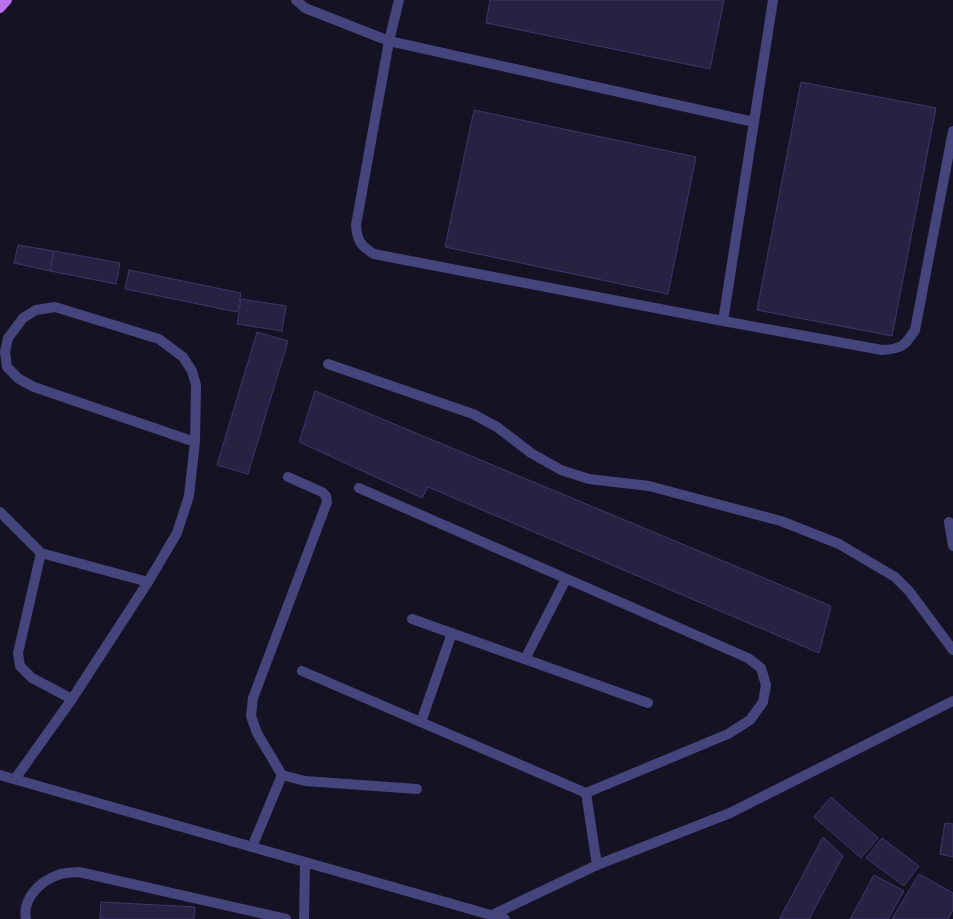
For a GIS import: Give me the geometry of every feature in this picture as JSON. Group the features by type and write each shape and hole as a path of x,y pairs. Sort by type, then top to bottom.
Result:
{"main road":[{"path":"0,8 7,0"}],"street":[{"path":"296,0 305,8 389,41 754,122"},
{"path":"398,0 389,41 356,225 356,236 363,247 374,254 882,350 896,349 908,342 915,330 953,131"},
{"path":"723,321 773,0"},
{"path":"15,779 72,699 148,582 177,533 189,496 195,442 196,385 192,370 183,357 158,339 55,307 36,310 23,318 8,338 5,352 7,367 18,379 34,387 195,442"},
{"path":"328,364 473,414 497,427 531,453 568,472 589,479 649,486 781,521 839,544 895,577 909,591 953,650"},
{"path":"288,477 322,492 326,496 327,502 253,698 251,716 257,733 282,775 305,781 417,790"},
{"path":"302,671 586,793 728,734 750,720 763,702 766,685 761,668 748,658 359,488"},
{"path":"0,512 41,553 148,582"},
{"path":"949,522 953,546"},
{"path":"41,553 18,653 20,666 32,678 72,699"},
{"path":"525,659 566,579"},
{"path":"412,619 648,703"},
{"path":"421,722 452,633"},
{"path":"491,917 597,865 730,813 953,700"},
{"path":"0,775 491,917 505,919"},
{"path":"252,847 282,775"},
{"path":"586,793 597,865"},
{"path":"304,919 305,863"},
{"path":"26,919 25,914 31,893 43,882 58,874 79,872 286,919"}],"building":[{"path":"490,0 724,0 710,69 486,23"},
{"path":"801,82 936,108 892,336 757,310"},
{"path":"474,110 696,157 668,294 445,247"},
{"path":"18,245 54,251 50,271 14,263"},
{"path":"54,251 120,263 116,284 50,271"},
{"path":"129,270 241,293 237,312 125,289"},
{"path":"241,299 286,306 282,331 237,324"},
{"path":"257,332 288,341 248,474 217,465"},
{"path":"315,391 831,606 819,653 428,487 422,498 299,442"},
{"path":"831,797 878,838 861,858 814,817"},
{"path":"945,823 953,824 953,857 940,854"},
{"path":"823,837 843,856 809,919 781,919 780,918"},
{"path":"882,838 919,866 904,886 866,858"},
{"path":"919,874 953,893 953,910 948,919 892,919"},
{"path":"874,875 904,891 888,919 850,919"},
{"path":"101,902 195,907 194,919 100,919"}]}
